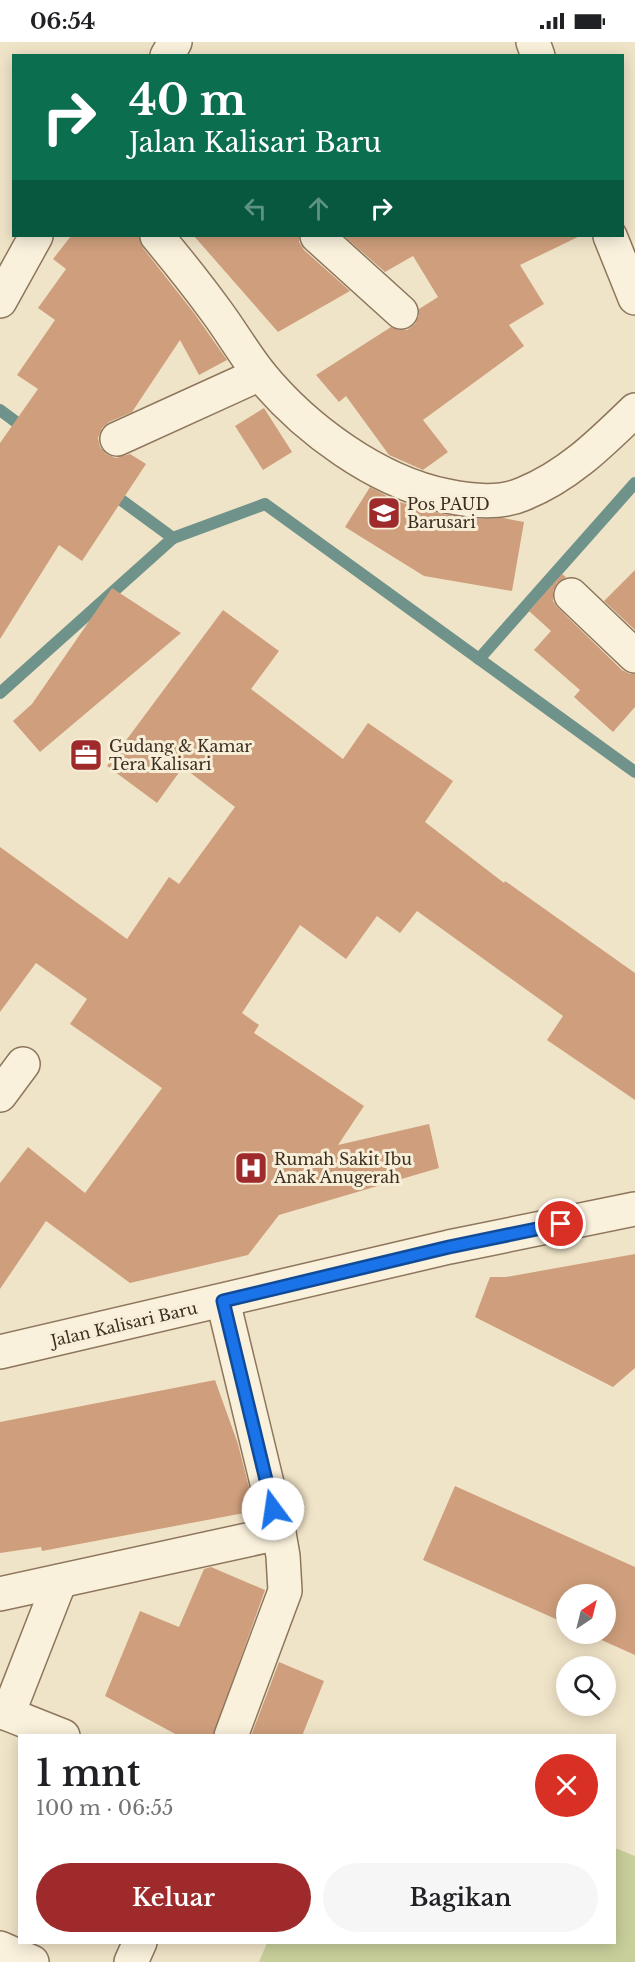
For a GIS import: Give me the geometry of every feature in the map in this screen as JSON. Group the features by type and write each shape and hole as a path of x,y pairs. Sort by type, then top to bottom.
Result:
{"street":[{"path":"0,301 35,237"},
{"path":"158,237 205,296 260,374 305,419 345,450 409,486 460,499 498,500 522,495 554,479 588,455 635,410"},
{"path":"318,237 401,312"},
{"path":"610,237 635,298"},
{"path":"117,439 260,374"},
{"path":"571,595 635,656"},
{"path":"0,1095 23,1064"},
{"name":"Jalan Kalisari Baru","path":"0,1352 449,1247 635,1209"},
{"path":"223,1301 279,1533 285,1591 232,1734"},
{"path":"0,1594 279,1533"},
{"path":"58,1734 4,1713 60,1581"},
{"path":"131,1962 139,1944"},
{"path":"0,1948 32,1962"}],"green space":[{"path":"616,1848 635,1856 635,1962 259,1962 267,1944 616,1944"}],"building":[{"path":"70,237 139,237 143,248 194,313 227,360 199,375 180,340 132,412 109,422 102,428 98,438 100,447 106,454 116,458 130,454 146,464 82,561 59,545 0,639 0,443 38,389 17,375 55,320 38,308 66,269 53,259"},
{"path":"195,237 299,237 304,250 350,291 278,332"},
{"path":"345,237 578,237 520,265 544,304 509,325 524,346 423,420 448,452 423,470 389,455 346,396 339,402 316,375 391,327 407,330 415,324 419,316 419,309 438,297 413,256 385,272"},
{"path":"264,408 292,452 263,470 235,426"},
{"path":"370,487 387,496 385,498 443,514 475,519 503,518 524,522 512,591 424,576 345,527"},
{"path":"635,570 635,630 604,601"},
{"path":"562,574 566,577 557,583 553,591 553,601 558,608 622,670 635,674 635,707 613,732 574,697 580,690 534,650 551,631 529,611"},
{"path":"112,588 181,633 40,752 13,721 32,704"},
{"path":"223,610 279,651 251,689 343,759 368,723 453,781 425,822 504,883 505,881 635,973 635,1100 547,1040 563,1016 417,911 400,933 377,916 346,959 300,925 242,1013 259,1025 254,1033 364,1106 338,1145 429,1124 439,1168 279,1215 248,1255 130,1283 46,1221 0,1289 0,1183 28,1147 85,1193 162,1088 70,1024 87,999 36,963 0,1012 0,847 127,939 169,877 179,884 235,807 183,767 157,803 107,766"},
{"path":"635,1254 635,1368 613,1387 475,1317 490,1277 506,1277"},
{"path":"215,1380 238,1444 255,1511 42,1551 41,1547 0,1553 0,1422"},
{"path":"455,1486 635,1567 635,1655 610,1644 616,1644 616,1584 556,1584 556,1619 423,1560"},
{"path":"211,1567 265,1590 214,1734 175,1734 105,1696 140,1611 179,1627 204,1569"},
{"path":"279,1662 324,1681 303,1734 252,1734"}],"waterway":[{"path":"0,410 28,431"},
{"path":"479,659 635,483"},
{"path":"109,491 173,538 265,504 635,772"},
{"path":"0,693 173,538"}],"place":[{"name":"Pos PAUD Barusari","path":"384,513"},
{"name":"Gudang & Kamar Tera Kalisari","path":"86,755"},
{"name":"Rumah Sakit Ibu Anak Anugerah","path":"251,1168"}],"route":[{"path":"273,1509 223,1301 449,1247 561,1224"}]}
